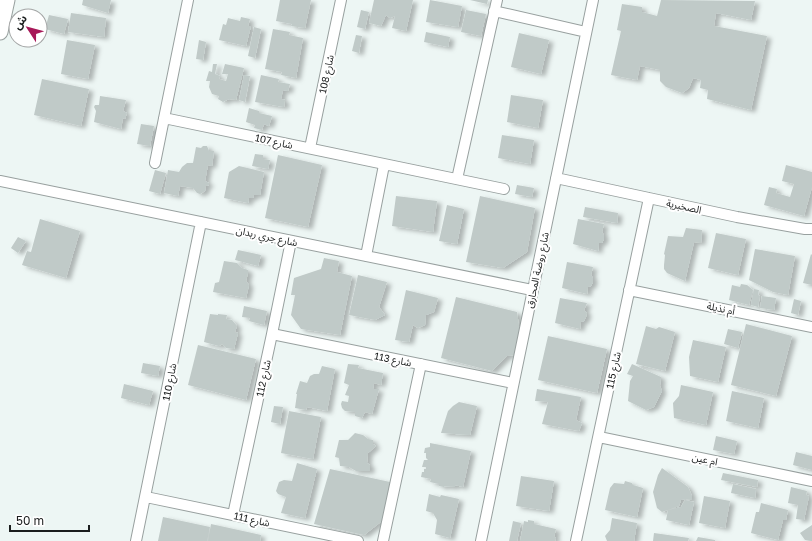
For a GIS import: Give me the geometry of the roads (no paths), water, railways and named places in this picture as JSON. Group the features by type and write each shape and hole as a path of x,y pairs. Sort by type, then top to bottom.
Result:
{"street":[{"path":"0,32 7,0"},
{"path":"155,163 188,0"},
{"name":"شارع 108","path":"310,148 341,0"},
{"path":"458,179 497,0"},
{"name":"شارع روضة المحارق","path":"481,541 593,0"},
{"path":"494,11 586,32"},
{"name":"شارع 107","path":"164,118 504,189"},
{"path":"366,256 384,164"},
{"name":"الصخبرية","path":"556,178 737,217 812,229"},
{"name":"شارع جري ربدان","path":"0,182 532,290"},
{"name":"شارع 115","path":"576,541 649,198"},
{"name":"شارع 110","path":"136,541 201,222"},
{"name":"شارع 112","path":"233,515 291,241"},
{"name":"أم نذيلة","path":"629,290 812,327"},
{"name":"شارع 113","path":"272,334 513,383"},
{"path":"383,541 421,364"},
{"name":"ام عين","path":"599,437 812,481"},
{"name":"شارع 111","path":"146,497 358,541"}]}
